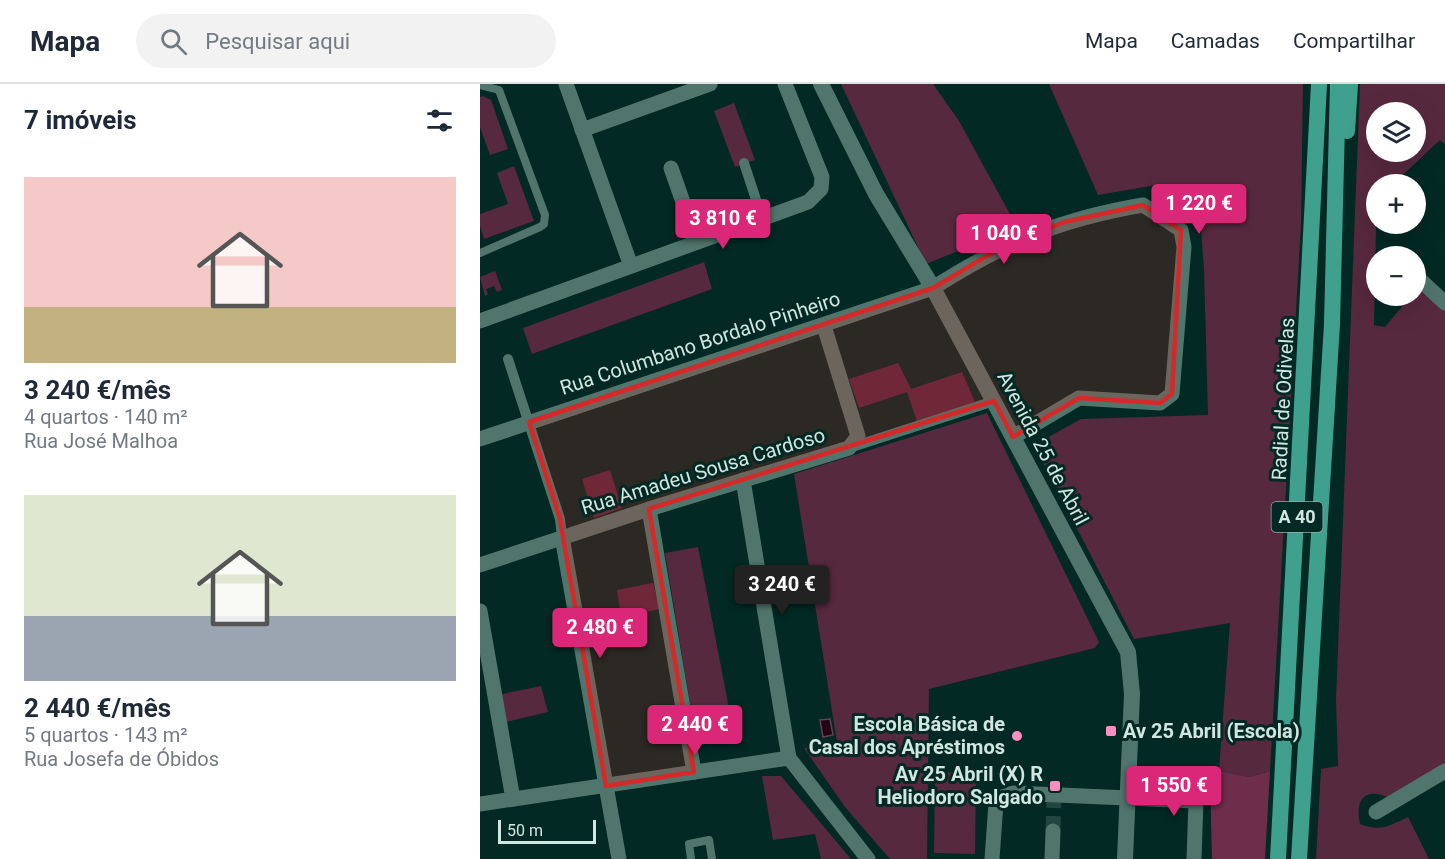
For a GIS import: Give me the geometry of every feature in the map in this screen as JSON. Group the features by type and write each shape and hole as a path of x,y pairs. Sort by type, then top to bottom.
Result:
{"highway":[{"path":"1314,84 1316,174"},
{"name":"Radial de Odivelas","path":"1278,859 1319,84"},
{"name":"A 40","path":"1299,859 1332,324 1338,84"},
{"path":"1332,324 1345,195 1350,84"}],"street":[{"path":"566,84 631,266"},
{"path":"582,130 710,84"},
{"path":"480,321 807,202 821,189 822,177 785,84"},
{"name":"Avenida 25 de Abril","path":"822,84 876,194 933,288 1128,652 1132,694 1125,859"},
{"path":"744,164 762,218"},
{"path":"671,168 697,242"},
{"name":"Rua Columbano Bordalo Pinheiro","path":"480,439 933,288 995,251 1064,222 1143,205 1181,230 1184,247 1172,394 1160,403 1079,398 1013,437"},
{"path":"1426,285 1445,303"},
{"name":"Rua Amadeu Sousa Cardoso","path":"480,565 649,509 849,448 858,436 824,326"},
{"path":"508,359 560,519 619,859"},
{"path":"849,448 994,401"},
{"path":"743,480 789,758 867,859"},
{"path":"649,509 694,772"},
{"path":"480,611 513,799"},
{"path":"480,804 789,758"},
{"path":"1376,812 1443,778"},
{"path":"992,859 994,809 1000,798 1006,795 1196,801 1194,859"},
{"path":"1052,859 1053,831"}],"lane":[{"path":"480,85 499,90 545,215 544,224 540,227 480,254"},
{"path":"691,859 689,844 709,840 712,859"}],"highlighted area":[{"path":"1143,205 1181,230 1172,394 1160,403 1079,398 1013,437 994,401 649,509 694,772 606,786 560,519 529,422 933,288 995,251 1064,222"}],"shaded area":[{"path":"841,84 933,84 959,121 1017,227 926,264"},
{"path":"1049,84 1303,84 1301,223 1270,771 1249,777 1219,771 1230,623 1134,639 1034,445 1081,419 1208,415 1204,269 1199,204 1156,185 1098,195"},
{"path":"1360,84 1445,84 1445,144 1440,140 1426,153 1426,102 1366,102 1366,162 1416,162 1404,174 1366,174 1366,234 1376,234 1376,246 1366,246 1366,306 1374,306 1374,325 1385,327 1403,306 1426,306 1426,293 1445,309 1445,763 1387,797 1379,794 1367,795 1360,803 1359,816 1360,824 1374,828 1384,827 1408,817 1429,859 1316,859 1321,769 1338,766 1336,700"},
{"path":"480,97 491,100 508,149 490,155 480,127"},
{"path":"734,103 755,160 735,167 714,111"},
{"path":"514,166 534,221 484,239 480,226 480,214 508,204 497,173"},
{"path":"704,262 712,289 532,354 523,328"},
{"path":"495,271 502,290 497,292 494,286 486,289 488,294 485,296 480,277"},
{"path":"898,363 911,389 962,372 975,402 917,421 907,392 859,408 849,379"},
{"path":"987,413 1099,642 1095,648 929,689 927,859 890,859 845,807 804,748 837,742 794,474"},
{"path":"610,470 622,508 594,518 582,479"},
{"path":"698,547 732,724 694,727 665,553"},
{"path":"653,583 659,609 621,618 617,590"},
{"path":"541,686 548,712 506,722 502,694"},
{"path":"830,719 833,735 823,737 820,720"},
{"path":"1219,771 1249,777 1270,771 1265,859 1212,859 1210,780 1179,777 1173,773"},
{"path":"935,772 976,773 975,854 934,853"},
{"path":"762,776 781,776 851,859 821,859 815,834 773,840"}],"tunnel":[{"path":"1053,831 1054,795"}],"place":[{"name":"Av 25 Abril (Escola)","path":"1111,731"},
{"name":"Escola Básica de Casal dos Apréstimos","path":"1017,736"},
{"name":"Av 25 Abril (X) R Heliodoro Salgado","path":"1055,786"}]}
